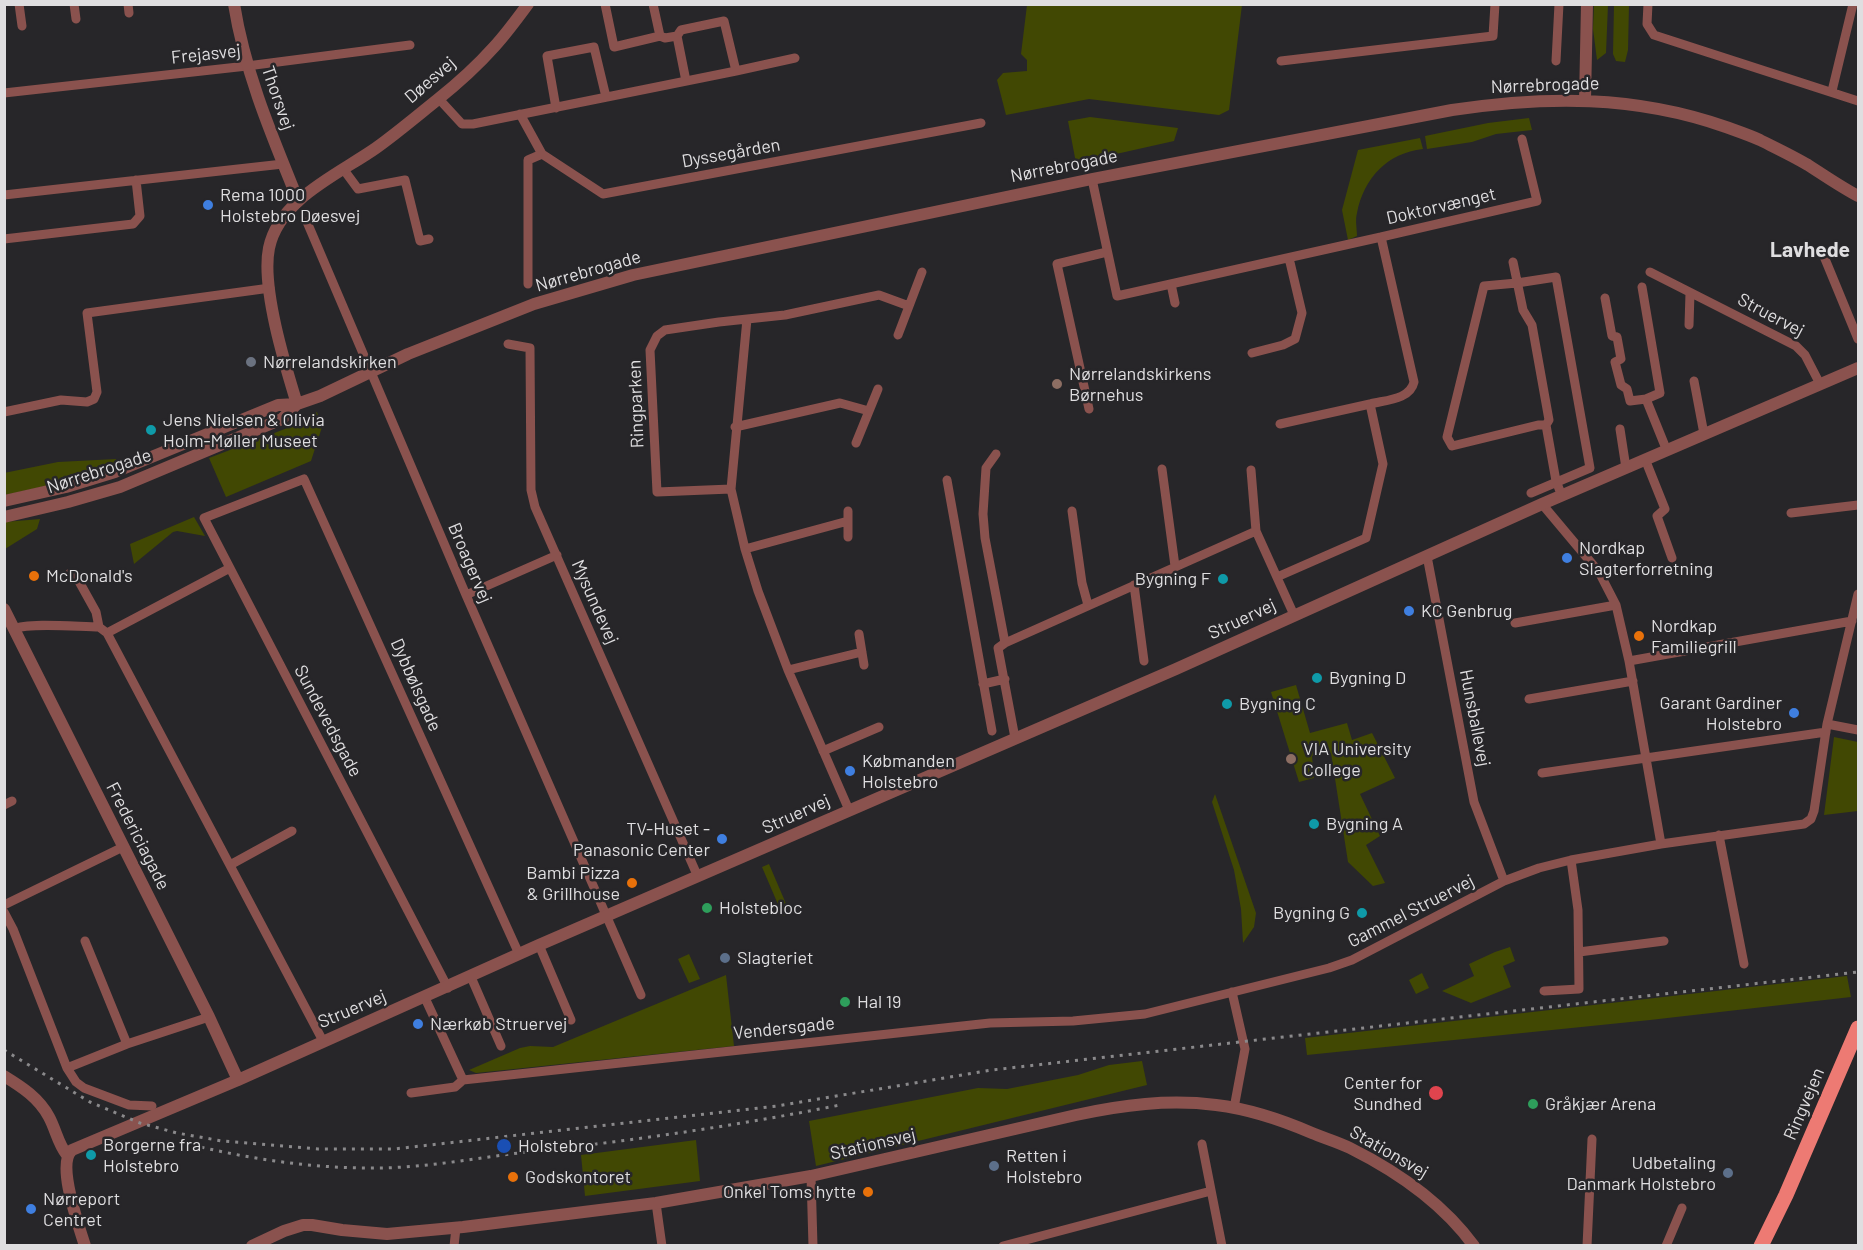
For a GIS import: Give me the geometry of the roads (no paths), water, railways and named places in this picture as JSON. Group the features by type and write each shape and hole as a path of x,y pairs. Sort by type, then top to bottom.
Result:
{"main road":[{"name":"Ringvejen","path":"1767,1245 1786,1195 1858,1028"},
{"name":"Ringvejen","path":"1761,1245 1786,1195"}],"street":[{"path":"19,4 22,26"},
{"path":"74,4 76,19"},
{"name":"Thorsvej","path":"234,4 247,66 261,110 298,200"},
{"name":"Døesvej","path":"297,404 282,353 267,263 270,246 283,217 298,200 378,147 439,99 494,48 528,4"},
{"path":"604,4 614,46"},
{"path":"653,4 660,36"},
{"path":"1281,61 1494,36 1496,4"},
{"path":"1556,61 1559,4"},
{"path":"1585,100 1587,4"},
{"path":"1648,4 1647,24 1654,35 1858,101"},
{"path":"1832,91 1852,4"},
{"path":"687,81 677,36 681,30 724,21 736,71"},
{"path":"556,108 547,56 594,47 601,49 660,36 665,38 677,36"},
{"name":"Frejasvej","path":"4,93 410,45"},
{"path":"594,47 606,97"},
{"path":"439,99 462,124 472,124 795,58"},
{"name":"Nørrebrogade","path":"4,501 66,487 115,472 278,405 297,404 320,396 408,354 534,304 633,275 1092,179 1452,110 1499,103 1585,100 1611,101 1665,110 1708,121 1758,139 1807,164 1845,190 1858,202"},
{"name":"Dyssegården","path":"520,114 542,154 603,194 981,123"},
{"name":"Doktorvænget","path":"1280,424 1370,404 1407,394 1412,390 1414,382 1381,237 1537,201 1522,139"},
{"path":"528,284 528,160 542,154"},
{"path":"4,195 283,164"},
{"path":"344,170 358,189 405,180 420,241 429,239"},
{"path":"1092,179 1117,296 1381,237"},
{"path":"4,239 133,224 140,216 136,180"},
{"name":"Nørrebrogade","path":"1845,190 1858,196"},
{"name":"Broagervej","path":"308,222 466,595 641,996"},
{"path":"1089,409 1057,264 1107,252"},
{"path":"1822,254 1858,339"},
{"path":"1252,353 1283,345 1295,339 1302,313 1289,258"},
{"path":"1513,262 1523,310 1532,325 1549,420 1546,425 1556,482 1562,496"},
{"path":"898,335 922,272"},
{"name":"Struervej","path":"1650,272 1796,346 1805,355 1820,384"},
{"path":"1531,493 1590,468 1556,277 1484,286 1447,437 1452,446 1546,425"},
{"path":"1171,284 1175,303"},
{"path":"1605,298 1612,336 1617,337 1621,359 1615,363 1621,385 1626,389 1630,401 1646,399 1660,393 1642,287"},
{"path":"4,412 39,403 61,400 87,402 94,399 97,392 87,313 270,288"},
{"path":"1689,325 1690,293"},
{"name":"Ringparken","path":"731,489 657,492 650,350 657,336 666,330 785,315 879,295 909,306"},
{"path":"747,319 735,427 731,489 745,549 758,591 788,670 849,810"},
{"name":"Mysundevej","path":"508,344 530,348 531,490 535,507 698,877"},
{"name":"Struervej","path":"68,1155 72,1150 425,998 539,945 1176,669 1542,504 1858,368"},
{"path":"1694,381 1704,434"},
{"path":"856,443 878,389"},
{"path":"1646,399 1667,450"},
{"path":"735,427 840,403 869,411"},
{"name":"Nørrebrogade","path":"4,517 120,487 282,419 297,404"},
{"path":"1277,577 1366,538 1383,464 1370,404"},
{"path":"1620,429 1626,468"},
{"path":"996,454 986,468 983,513 985,538 1005,644"},
{"path":"1645,459 1665,509 1657,516 1672,558"},
{"path":"1162,469 1175,566"},
{"path":"1251,470 1256,531 1294,615"},
{"name":"Dybbølsgade","path":"254,498 304,478 519,954"},
{"path":"947,480 992,731"},
{"name":"Sundevedsgade","path":"254,498 204,518 448,987"},
{"path":"1542,504 1599,572 1616,605 1633,681 1661,844"},
{"path":"1791,513 1858,505"},
{"path":"1072,510 1082,582 1088,605"},
{"path":"745,549 848,516 848,537"},
{"path":"1015,738 998,648 1088,605 1256,531"},
{"path":"466,595 557,555"},
{"name":"Hunsballevej","path":"1427,556 1474,802 1504,881"},
{"path":"107,633 230,568"},
{"path":"70,573 76,576 96,612 99,627"},
{"path":"1134,585 1144,661"},
{"path":"1827,728 1858,594"},
{"path":"1515,623 1616,605"},
{"name":"Fredericiagade","path":"4,609 209,1017 237,1080"},
{"path":"1629,661 1852,621"},
{"path":"14,629 36,626 99,627 107,633 323,1041"},
{"path":"859,634 864,665"},
{"path":"788,670 862,652"},
{"path":"983,684 1005,679"},
{"path":"1530,699 1633,681"},
{"path":"823,751 879,727"},
{"path":"1542,773 1827,728 1858,730"},
{"name":"Gammel Struervej","path":"1232,992 1311,973 1352,960 1504,881 1539,868 1661,844 1804,824 1811,819 1814,811 1827,728"},
{"path":"230,866 292,831"},
{"path":"1719,835 1744,964"},
{"path":"4,905 123,847"},
{"path":"1544,991 1579,989 1578,910 1571,860"},
{"path":"4,912 9,931 67,1068 76,1082 84,1088 129,1105 152,1106"},
{"path":"85,941 127,1044"},
{"path":"1579,952 1664,941"},
{"path":"539,945 571,1020"},
{"path":"471,977 501,1046"},
{"path":"1232,992 1245,1049 1234,1108"},
{"name":"Vendersgade","path":"411,1093 454,1087 463,1080 990,1023 1073,1021 1145,1014 1232,992"},
{"path":"425,998 463,1080"},
{"path":"67,1068 127,1044 209,1017"},
{"path":"4,1076 42,1105 60,1146 68,1155 67,1175 85,1245"},
{"name":"Stationsvej","path":"252,1245 269,1242 297,1226 312,1225 387,1234 456,1228 656,1203 811,1176 1116,1107 1150,1103 1216,1105 1234,1108 1302,1127 1351,1148 1388,1168 1423,1192 1452,1218 1467,1243"},
{"path":"1587,1245 1592,1139"},
{"path":"1202,1144 1222,1245"},
{"path":"811,1176 813,1245"},
{"path":"1003,1245 1211,1191"},
{"path":"656,1203 662,1245"},
{"path":"1666,1245 1682,1208"},
{"path":"454,1245 456,1228"}],"railway":[{"path":"4,1050 90,1102 140,1123 177,1133 222,1141 318,1149 394,1149 777,1106 992,1070 1858,972"},
{"path":"184,1143 232,1154 307,1165 356,1168 399,1167 644,1138 840,1105"}],"place":[{"name":"Rema 1000 Holstebro Døesvej","path":"208,205"},
{"name":"Nørrelandskirken","path":"251,362"},
{"name":"Nørrelandskirkens Børnehus","path":"1057,384"},
{"name":"Jens Nielsen & Olivia Holm-Møller Museet","path":"151,430"},
{"name":"Nordkap Slagterforretning","path":"1567,558"},
{"name":"McDonald's","path":"34,576"},
{"name":"Bygning F","path":"1223,579"},
{"name":"KC Genbrug","path":"1409,611"},
{"name":"Nordkap Familiegrill","path":"1639,636"},
{"name":"Bygning D","path":"1317,678"},
{"name":"Bygning C","path":"1227,704"},
{"name":"Garant Gardiner Holstebro","path":"1794,713"},
{"name":"VIA University College","path":"1291,759"},
{"name":"Købmanden Holstebro","path":"850,771"},
{"name":"Bygning A","path":"1314,824"},
{"name":"TV-Huset - Panasonic Center","path":"722,839"},
{"name":"Bambi Pizza & Grillhouse","path":"632,883"},
{"name":"Holstebloc","path":"707,908"},
{"name":"Bygning G","path":"1362,913"},
{"name":"Slagteriet","path":"725,958"},
{"name":"Hal 19","path":"845,1002"},
{"name":"Nærkøb Struervej","path":"418,1024"},
{"name":"Center for Sundhed","path":"1436,1093"},
{"name":"Gråkjær Arena","path":"1533,1104"},
{"name":"Holstebro","path":"504,1146"},
{"name":"Borgerne fra Holstebro","path":"91,1155"},
{"name":"Retten i Holstebro","path":"994,1166"},
{"name":"Udbetaling Danmark Holstebro","path":"1728,1173"},
{"name":"Godskontoret","path":"513,1177"},
{"name":"Onkel Toms hytte","path":"868,1192"},
{"name":"Nørreport Centret","path":"31,1209"}],"district":[{"name":"Lavhede","path":"1810,250"}]}
